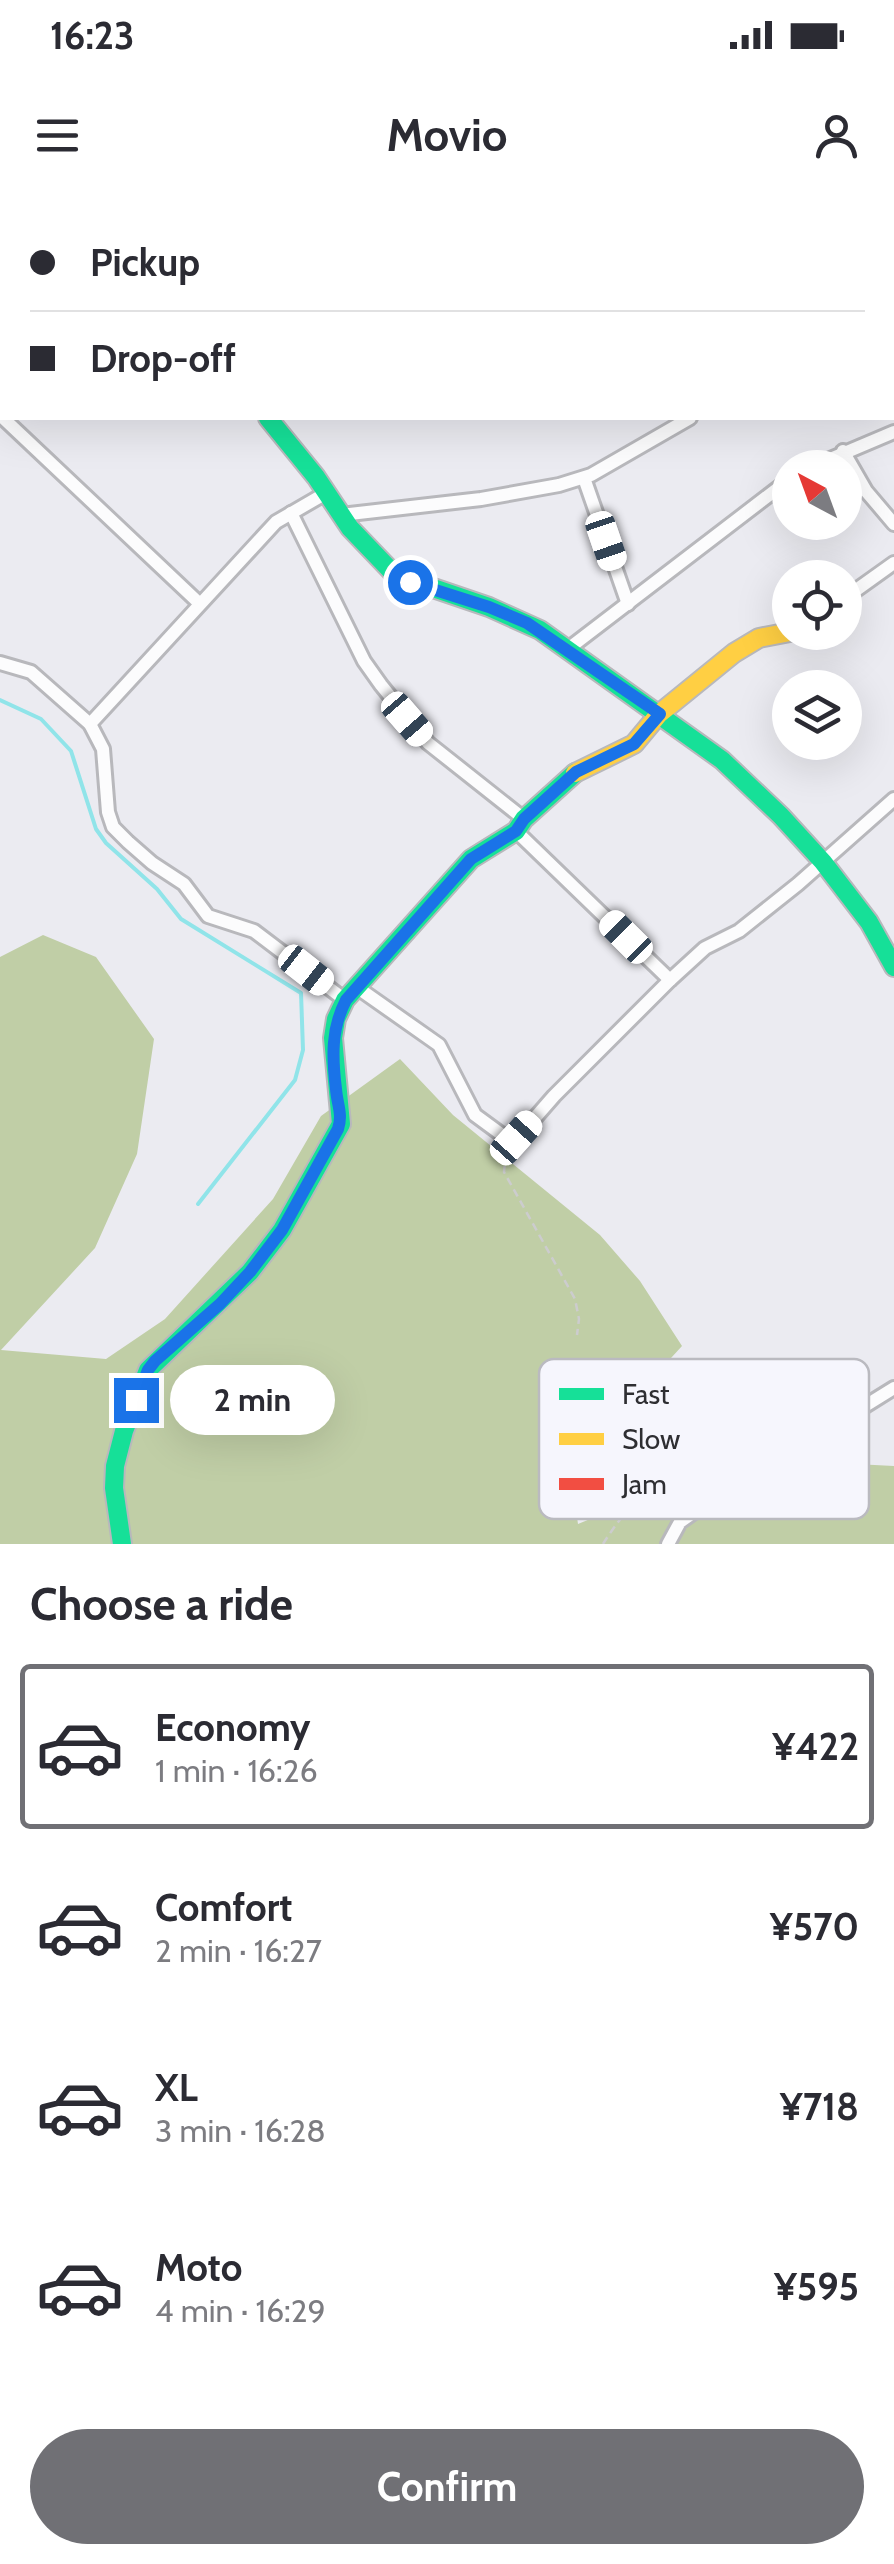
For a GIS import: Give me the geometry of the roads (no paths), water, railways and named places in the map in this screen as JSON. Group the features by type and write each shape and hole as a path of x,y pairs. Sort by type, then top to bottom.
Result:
{"street":[{"path":"5,420 199,603"},
{"path":"270,420 366,547 395,575 507,614 568,649 722,760 823,862 861,910 894,967"},
{"path":"341,515 481,499 584,478 686,420"},
{"path":"846,450 894,432"},
{"path":"584,478 628,604"},
{"path":"862,483 894,524"},
{"path":"90,724 276,522 326,493"},
{"path":"568,649 772,493"},
{"path":"292,513 364,661 428,743 520,825 670,980"},
{"path":"862,586 894,563"},
{"path":"122,1544 114,1488 116,1466 124,1431 148,1370 250,1272 282,1230 338,1129 341,1114 333,1038 336,1019 352,994 471,859 520,825 576,772 634,744 660,714 734,653 759,638 772,635"},
{"path":"0,663 30,672 90,724 103,750 108,812 114,827 152,864 184,884 208,916 254,931 439,1044 475,1115 512,1144 554,1096 705,948 739,931 892,806"},
{"path":"869,1404 894,1388"},
{"path":"668,1544 684,1519"}],"waterway":[{"path":"0,700 41,719 71,751 96,829 157,889 181,919 301,993 303,1050 295,1080 198,1204"}]}
